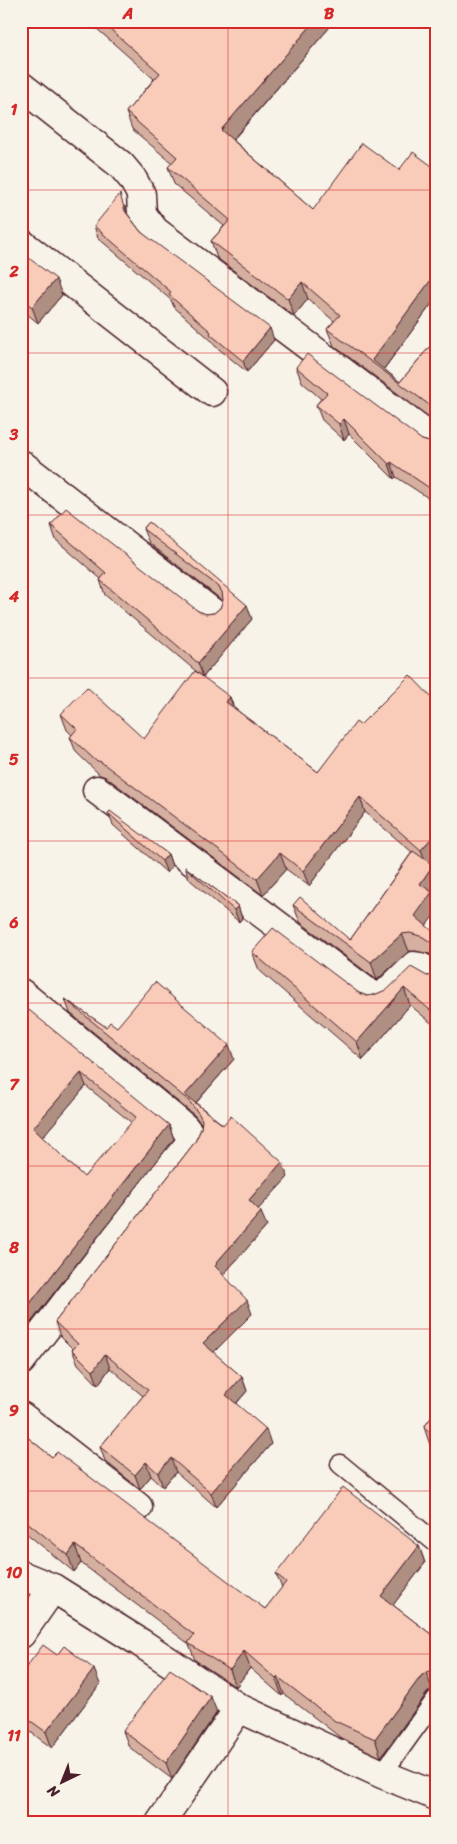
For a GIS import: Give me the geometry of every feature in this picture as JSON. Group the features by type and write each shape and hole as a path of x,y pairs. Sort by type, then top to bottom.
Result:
{"street":[{"path":"21,86 121,164 141,194 142,214 155,230 436,442"},
{"path":"21,243 212,392"},
{"path":"21,464 213,613"},
{"path":"97,790 375,998 384,995 414,966 421,967 436,978"},
{"path":"21,993 184,1126 192,1137 188,1146 21,1362"},
{"path":"21,1416 138,1507"},
{"path":"21,1575 53,1588 141,1642 239,1708 382,1774 436,1796"},
{"path":"21,1634 53,1588"},
{"path":"160,1823 239,1708"}],"lane":[{"path":"340,1464 436,1543"},
{"path":"382,1774 436,1699"}],"building":[{"path":"101,21 315,21 221,130 313,210 362,143 399,170 413,152 436,169 436,273 372,360 400,382 436,339 436,410 327,329 340,315 302,282 288,299 211,241 230,220 168,167 177,157 126,112 160,73"},
{"path":"120,194 125,211 141,232 270,328 243,361 210,334 211,332 169,295 171,292 94,226"},
{"path":"21,252 56,279 32,307 21,298"},
{"path":"307,354 422,440 436,441 436,488 434,491 391,462 389,464 344,419 339,424 316,405 327,393 296,367"},
{"path":"66,508 198,611 206,614 214,613 220,608 223,600 222,592 218,586 143,529 149,522 247,605 198,663 100,580 106,573 51,525"},
{"path":"195,671 230,697 226,702 318,772 356,722 360,725 410,675 436,702 436,801 431,804 436,808 436,833 421,850 360,797 303,871 280,853 257,879 101,762 95,760 70,737 77,729 61,714 87,687 144,739"},
{"path":"110,811 168,854 162,861 108,813"},
{"path":"413,851 433,865 420,884 432,892 415,916 436,934 436,946 423,937 410,933 402,934 371,962 293,905 300,897 350,940"},
{"path":"185,867 238,906 234,910"},
{"path":"273,928 359,993 367,996 388,989 411,967 427,976 436,975 436,1015 404,988 357,1042 252,952"},
{"path":"155,982 229,1045 185,1095 223,1125 231,1116 282,1162 249,1200 261,1212 215,1266 247,1300 203,1343 242,1377 226,1395 266,1429 211,1493 171,1458 158,1473 146,1462 135,1475 100,1447 148,1390 105,1354 93,1371 72,1350 78,1344 55,1322 195,1142 201,1129 202,1120 189,1101 65,999 106,1027 110,1022 117,1027"},
{"path":"29,1010 169,1125 21,1315 21,1022","holes":["81,1073 136,1117 84,1177 33,1128"]},
{"path":"436,1411 436,1437 424,1427"},
{"path":"21,1432 52,1457 57,1452 265,1609 286,1582 276,1574 343,1487 419,1546 381,1596 436,1638 436,1665 431,1671 421,1676 375,1739 335,1721 278,1677 276,1679 244,1651 230,1670 188,1643 194,1635 75,1545 68,1555 21,1517"},
{"path":"43,1645 57,1655 64,1646 94,1669 46,1732 21,1714 21,1674"},
{"path":"170,1669 211,1697 166,1763 123,1731"}]}
